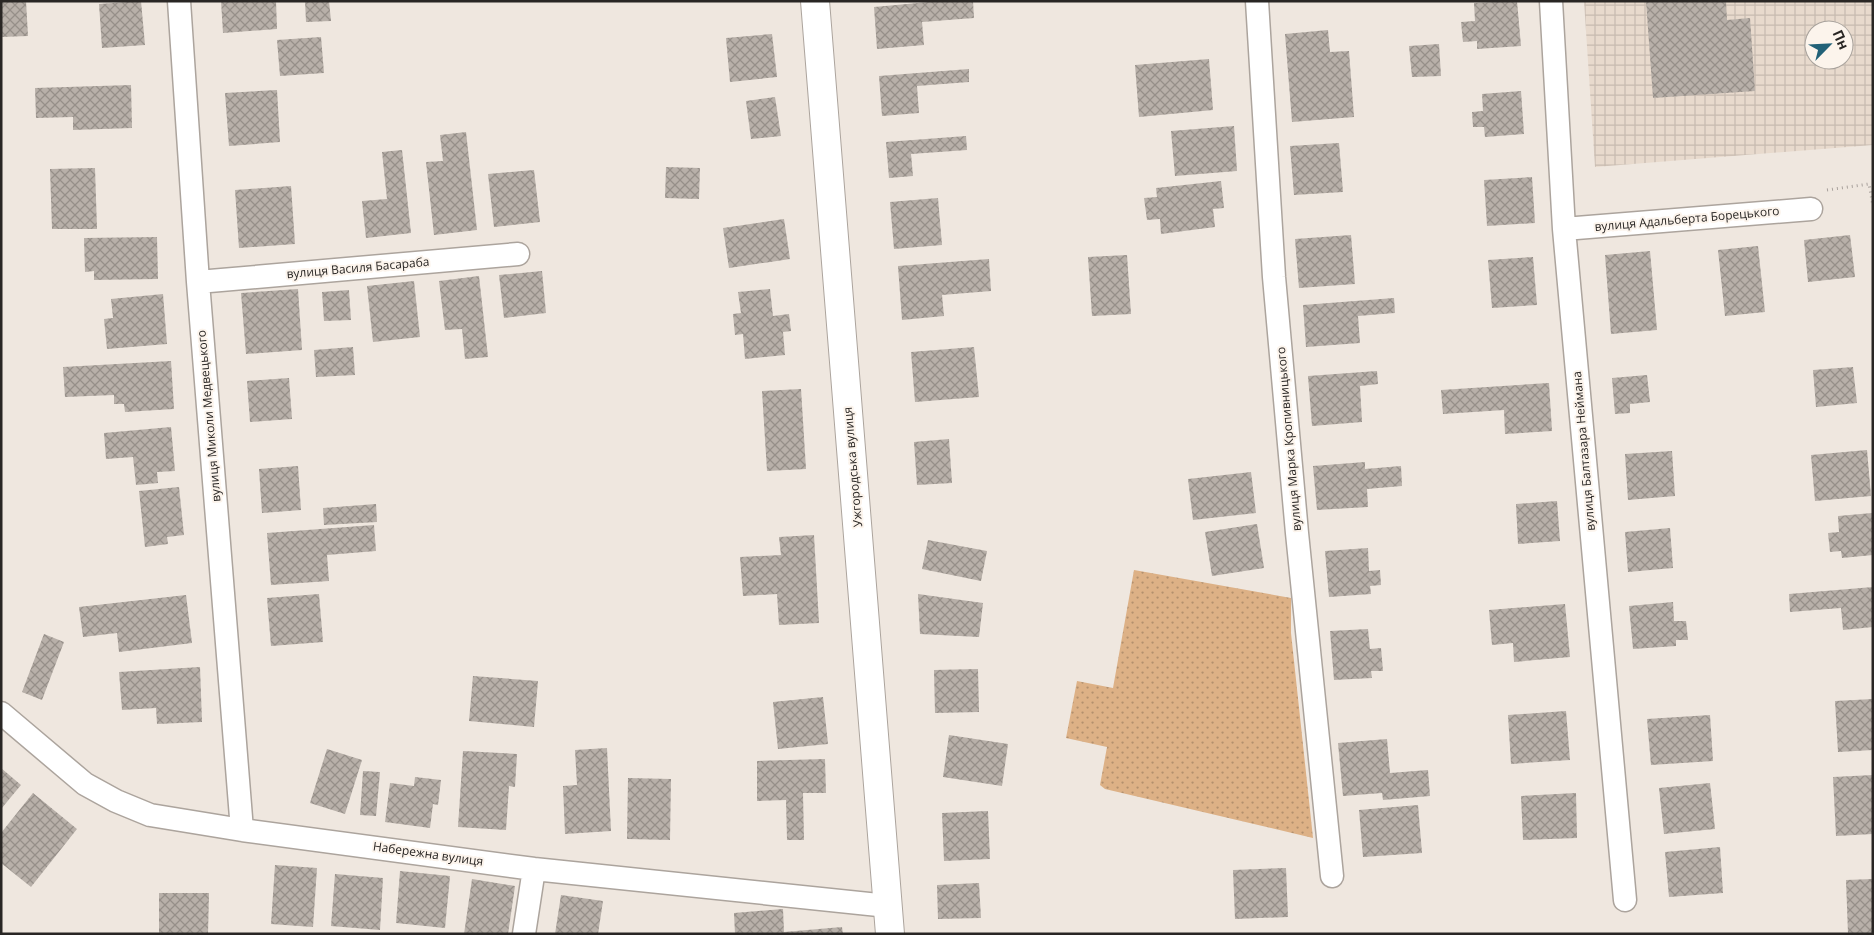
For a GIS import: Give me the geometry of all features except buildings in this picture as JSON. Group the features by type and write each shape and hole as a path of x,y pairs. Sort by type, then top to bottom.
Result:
{"main road":[{"name":"Ужгородська вулиця","path":"815,1 890,934"}],"street":[{"name":"вулиця Миколи Медвецького","path":"179,1 198,282 242,830"},
{"name":"вулиця Марка Кропивницького","path":"1257,1 1274,277 1297,533 1332,876"},
{"name":"вулиця Балтазара Неймана","path":"1551,1 1564,229 1625,900"},
{"name":"вулиця Адальберта Борецького","path":"1564,229 1811,209"},
{"name":"вулиця Василя Басараба","path":"198,282 518,254"},
{"name":"Набережна вулиця","path":"1,713 85,784 116,801 150,815 242,830 534,869 888,906"},
{"path":"524,934 534,869"}],"path":[{"path":"1811,209 1824,190 1869,184 1873,206"}],"shaded area":[{"path":"1584,1 1873,1 1873,145 1595,167"},
{"path":"1134,570 1291,598 1291,633 1313,838 1105,789 1100,785 1107,747 1066,738 1077,681 1113,688"}]}
